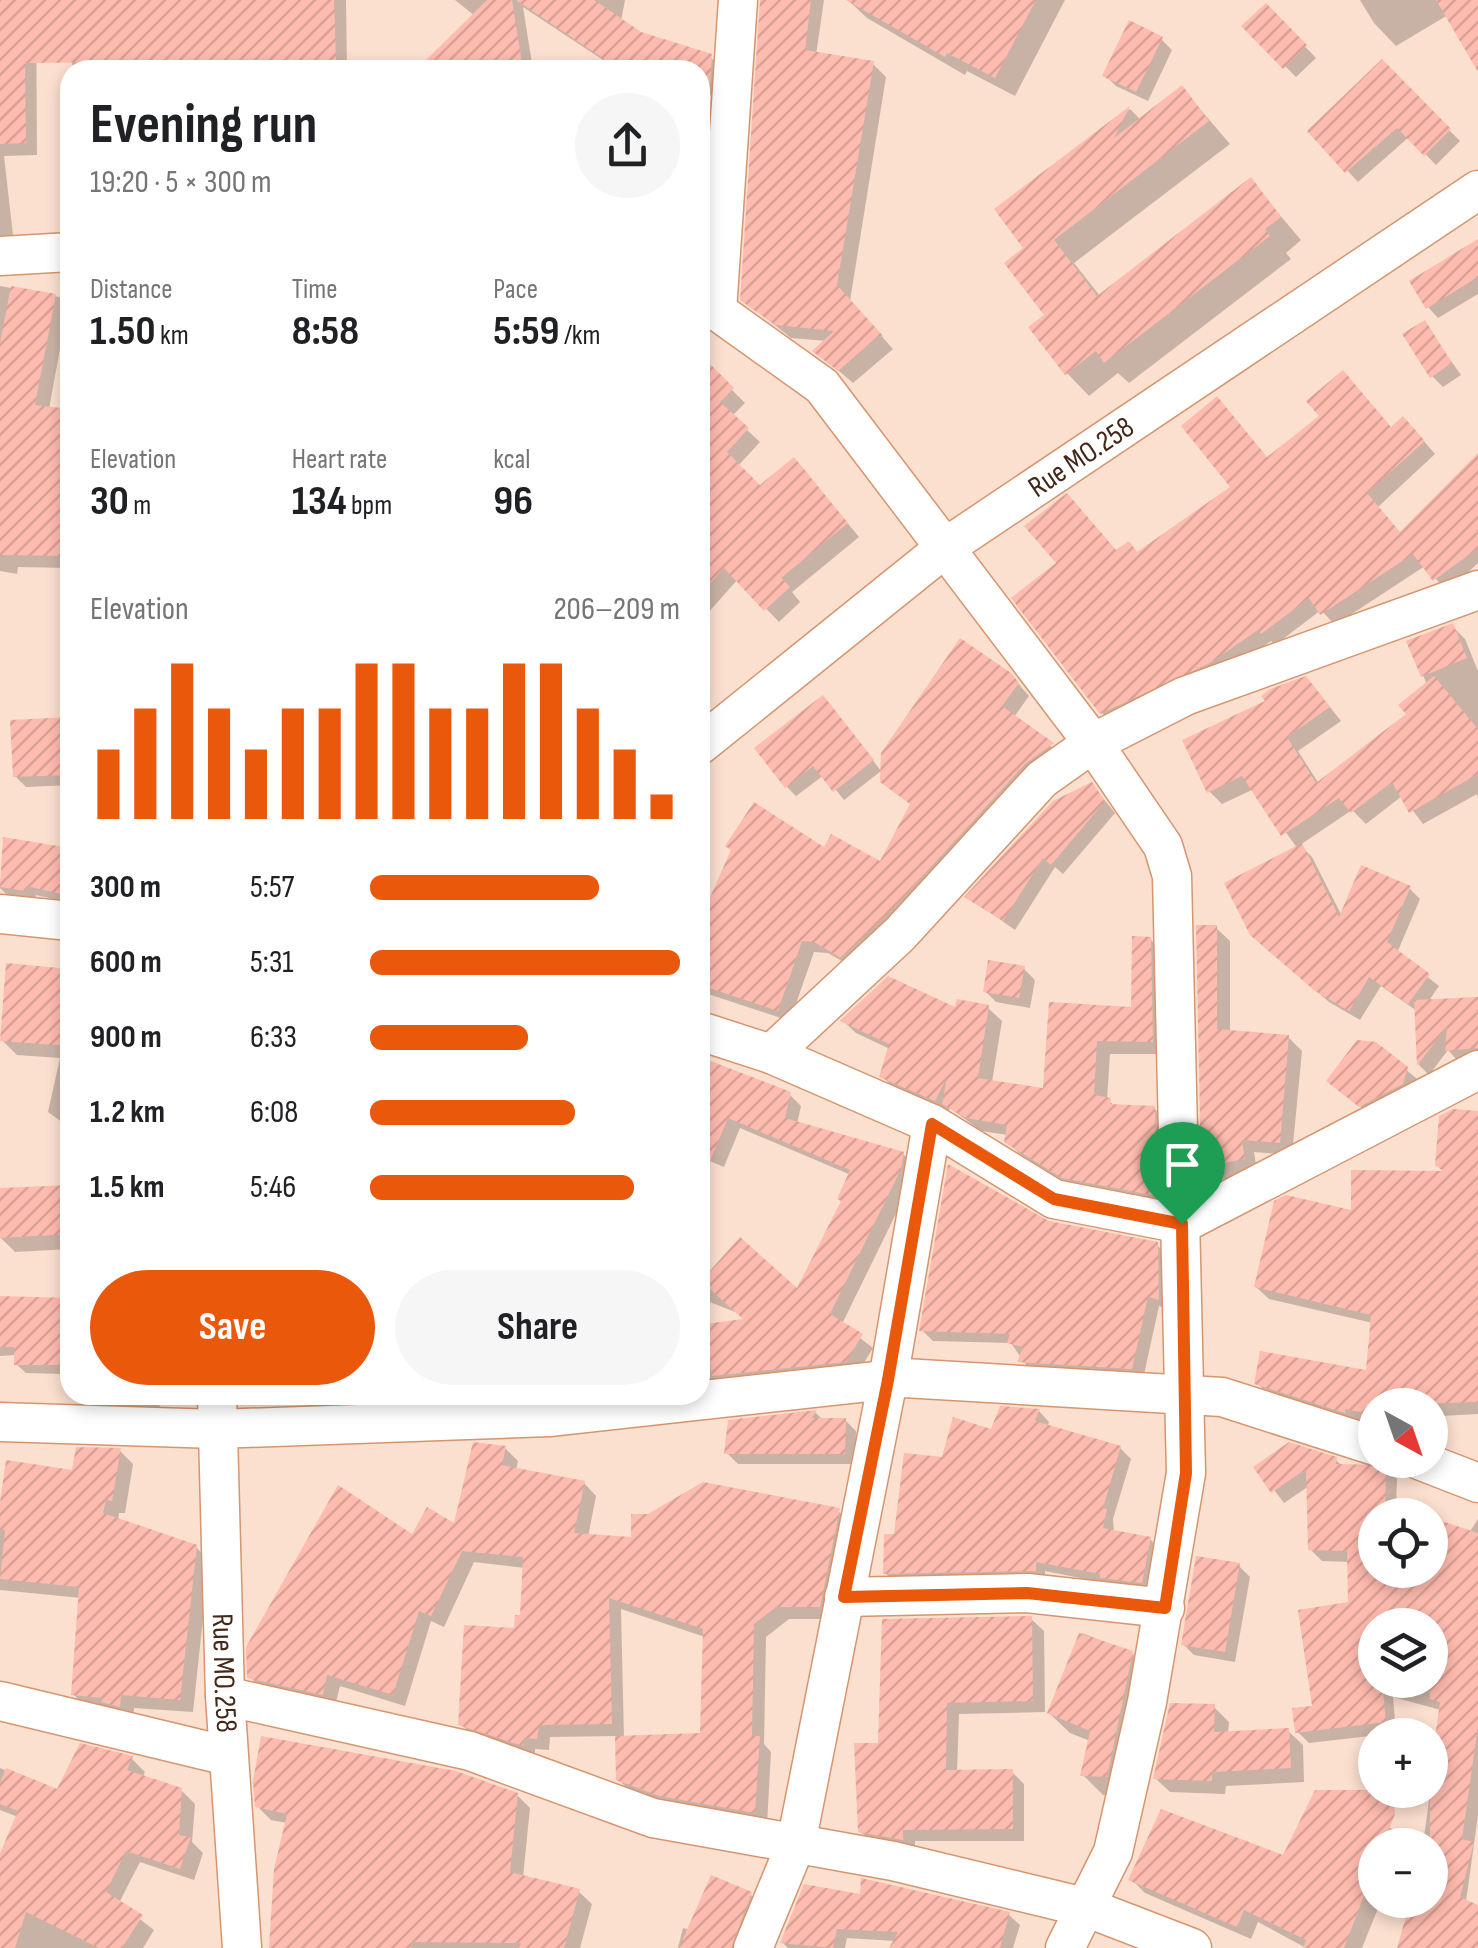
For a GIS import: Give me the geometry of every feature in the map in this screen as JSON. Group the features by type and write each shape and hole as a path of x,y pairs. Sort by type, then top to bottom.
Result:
{"street":[{"path":"738,0 718,310 822,386 1093,743 1164,846 1172,876 1186,1473 1165,1608 1112,1852 1088,1908 1065,1948"},
{"name":"Rue MO.258","path":"710,737 946,547 1478,190"},
{"path":"0,256 60,253"},
{"path":"771,1054 900,934 1042,779 1093,743 1185,696 1478,590"},
{"path":"0,914 60,921"},
{"path":"710,1034 771,1054 932,1124 1054,1199 1182,1224 1478,1070"},
{"path":"753,1948 796,1844 888,1380 932,1124"},
{"path":"710,1399 888,1380 1222,1397 1358,1441"},
{"path":"0,1422 217,1412 549,1417 659,1405"},
{"name":"Rue MO.258","path":"217,1412 225,1696 242,1948"},
{"path":"1448,1471 1478,1483"},
{"path":"844,1597 1027,1593 1165,1608"},
{"path":"225,1696 470,1751 653,1818 894,1861 1088,1908 1192,1948"},
{"path":"0,1701 228,1756"}],"building":[{"path":"0,0 334,0 336,60 25,63 26,143 0,144"},
{"path":"487,0 512,0 521,60 426,60"},
{"path":"516,0 594,0 641,32 712,54 710,87 710,60 604,59"},
{"path":"760,0 811,0 805,50 874,61 837,285 884,337 878,336 838,371 812,351 834,331 775,325 740,300"},
{"path":"846,0 1036,0 995,78 947,53 945,57"},
{"path":"1436,0 1478,0 1478,72"},
{"path":"1266,3 1307,45 1283,69 1241,26"},
{"path":"1129,20 1163,37 1136,92 1102,76"},
{"path":"1382,59 1451,129 1424,156 1397,128 1345,173 1307,131"},
{"path":"1182,85 1209,121 1054,240 1097,296 1251,177 1281,217 1265,229 1270,236 1104,363 1096,351 1065,375 1028,327 1044,315 1004,263 1023,248 994,209 1130,106 1114,138"},
{"path":"1478,239 1478,277 1426,309 1409,281"},
{"path":"11,286 56,294 35,405 60,408 60,556 0,555 0,343"},
{"path":"1425,320 1452,363 1430,378 1402,334"},
{"path":"710,364 734,388 720,402 749,428 727,452 760,485 794,457 848,523 781,578 790,587 764,611 724,568 710,584"},
{"path":"1343,370 1391,427 1403,416 1425,441 1367,493 1400,532 1478,453 1478,548 1433,581 1413,554 1320,615 1309,598 1261,634 1258,630 1210,663 1100,714 1011,598 1056,563 1024,526 1067,493 1116,550 1129,541 1137,552 1230,487 1181,426 1217,396 1267,457 1319,416 1306,401"},
{"path":"1453,623 1467,658 1421,677 1406,641"},
{"path":"960,638 1011,673 1019,683 1002,706 1054,743 1025,764 884,918 841,958 814,942 802,941 778,1011 710,988 710,897 731,850 725,846 754,802 824,847 831,834 880,861 910,804 880,782 881,753"},
{"path":"1306,676 1330,707 1287,737 1316,783 1406,714 1398,705 1434,676 1478,729 1478,774 1409,813 1392,782 1351,813 1339,798 1281,836 1242,776 1207,793 1182,740 1265,701 1261,696 1270,689"},
{"path":"823,695 874,760 833,792 813,766 785,788 754,748"},
{"path":"60,718 60,775 13,777 10,720"},
{"path":"1092,782 1105,801 1051,865 1043,858 1003,921 964,897 1053,801"},
{"path":"3,837 60,846 60,894 26,886 25,891 0,887"},
{"path":"1302,843 1339,917 1361,865 1411,886 1387,942 1430,974 1408,1004 1369,977 1349,1011 1315,991 1250,935 1224,883"},
{"path":"1196,925 1217,925 1217,1029 1289,1035 1280,1143 1242,1140 1245,1159 1201,1167"},
{"path":"1132,936 1151,937 1153,1042 1097,1041 1094,1095 1111,1098 1110,1104 1155,1106 1157,1196 1062,1178 1004,1142 1007,1125 966,1118 942,1104 947,1077 935,1101 879,1077 889,1044 840,1021 888,976 955,1007 957,999 989,1005 978,1078 1043,1088 1049,1002 1131,1007"},
{"path":"988,960 1025,966 1019,998 983,992"},
{"path":"6,963 60,968 60,1045 0,1041"},
{"path":"1478,997 1478,1048 1445,1051 1447,1026 1417,1066 1414,1000"},
{"path":"1357,1040 1376,1042 1408,1067 1403,1084 1359,1107 1326,1081"},
{"path":"710,1061 791,1092 785,1118 904,1152 901,1169 830,1314 863,1334 846,1362 712,1376 710,1323 743,1319 710,1289 710,1271 740,1237 797,1288 841,1201 837,1199 850,1170 728,1118 710,1161"},
{"path":"1453,1109 1478,1111 1478,1402 1448,1403 1448,1388 1358,1388 1358,1412 1345,1409 1345,1413 1254,1384 1260,1351 1366,1370 1371,1315 1254,1287 1274,1201 1286,1195 1351,1210 1351,1170 1443,1171 1435,1165 1439,1116"},
{"path":"948,1164 1049,1221 1158,1242 1159,1300 1148,1297 1132,1369 1017,1362 1023,1347 1007,1343 1010,1334 919,1331"},
{"path":"60,1185 60,1235 0,1238 0,1188"},
{"path":"0,1296 60,1298 60,1365 14,1365 14,1347 0,1347"},
{"path":"1000,1406 1040,1409 1035,1421 1121,1446 1103,1508 1107,1509 1103,1528 1151,1537 1142,1583 1100,1578 1100,1574 1036,1562 1036,1571 883,1574 884,1534 894,1534 904,1453 942,1457 953,1417 991,1429"},
{"path":"817,1410 812,1418 846,1418 845,1454 724,1454 728,1420"},
{"path":"473,1442 506,1446 502,1465 585,1481 574,1533 631,1537 631,1514 648,1514 703,1482 840,1508 820,1607 776,1607 754,1624 752,1736 760,1736 755,1813 659,1796 616,1780 615,1736 700,1733 703,1629 609,1598 612,1724 539,1725 537,1739 524,1738 523,1746 458,1725 464,1625 514,1628 515,1615 520,1615 523,1557 462,1551 431,1616 419,1611 393,1695 327,1675 323,1695 247,1678 246,1647 338,1485 412,1534 427,1507 454,1523"},
{"path":"1289,1442 1337,1457 1336,1464 1358,1464 1358,1478 1386,1478 1385,1498 1358,1498 1358,1588 1448,1588 1448,1523 1478,1533 1478,1726 1462,1839 1474,1842 1460,1897 1478,1905 1478,1948 1397,1948 1405,1918 1448,1918 1448,1828 1430,1828 1430,1808 1448,1808 1448,1718 1438,1718 1440,1702 1430,1698 1448,1698 1448,1608 1358,1608 1358,1698 1384,1698 1386,1718 1358,1718 1358,1725 1295,1733 1292,1708 1312,1706 1298,1610 1348,1602 1347,1551 1308,1550 1306,1469 1271,1493 1253,1467"},
{"path":"76,1447 121,1448 112,1501 106,1500 103,1513 197,1545 180,1700 121,1695 120,1707 101,1702 103,1698 71,1695 79,1587 0,1579 5,1530 0,1529 0,1502 6,1460 72,1470"},
{"path":"1196,1556 1240,1563 1225,1652 1181,1645"},
{"path":"1032,1616 1033,1701 947,1703 946,1770 1013,1769 1013,1829 903,1830 903,1840 858,1832 854,1743 878,1743 882,1619"},
{"path":"1079,1633 1133,1651 1107,1777 1080,1776 1090,1731 1047,1713"},
{"path":"1170,1703 1215,1704 1214,1732 1289,1728 1291,1768 1212,1772 1212,1781 1153,1779"},
{"path":"261,1736 456,1771 518,1793 510,1872 580,1889 564,1948 519,1948 521,1943 411,1942 411,1948 269,1948 274,1869 287,1814 255,1807 253,1781"},
{"path":"80,1743 133,1756 127,1770 182,1788 179,1835 191,1837 180,1869 126,1851 106,1892 143,1915 122,1948 99,1948 26,1912 15,1948 0,1948 0,1853 18,1811 0,1804 0,1783 6,1768 57,1789"},
{"path":"1315,1790 1358,1790 1358,1808 1394,1808 1390,1828 1358,1828 1358,1911 1344,1948 1303,1948 1306,1940 1244,1910 1237,1927 1128,1880 1161,1809 1283,1855"},
{"path":"711,1875 752,1892 731,1948 679,1948"},
{"path":"861,1878 1010,1912 1000,1948 889,1948 898,1932 837,1929 833,1948 780,1943 804,1884 860,1894"}],"route":[{"path":"932,1124 1054,1199 1182,1224 1186,1473 1165,1608 1027,1593 844,1597 888,1380 932,1124"}]}
